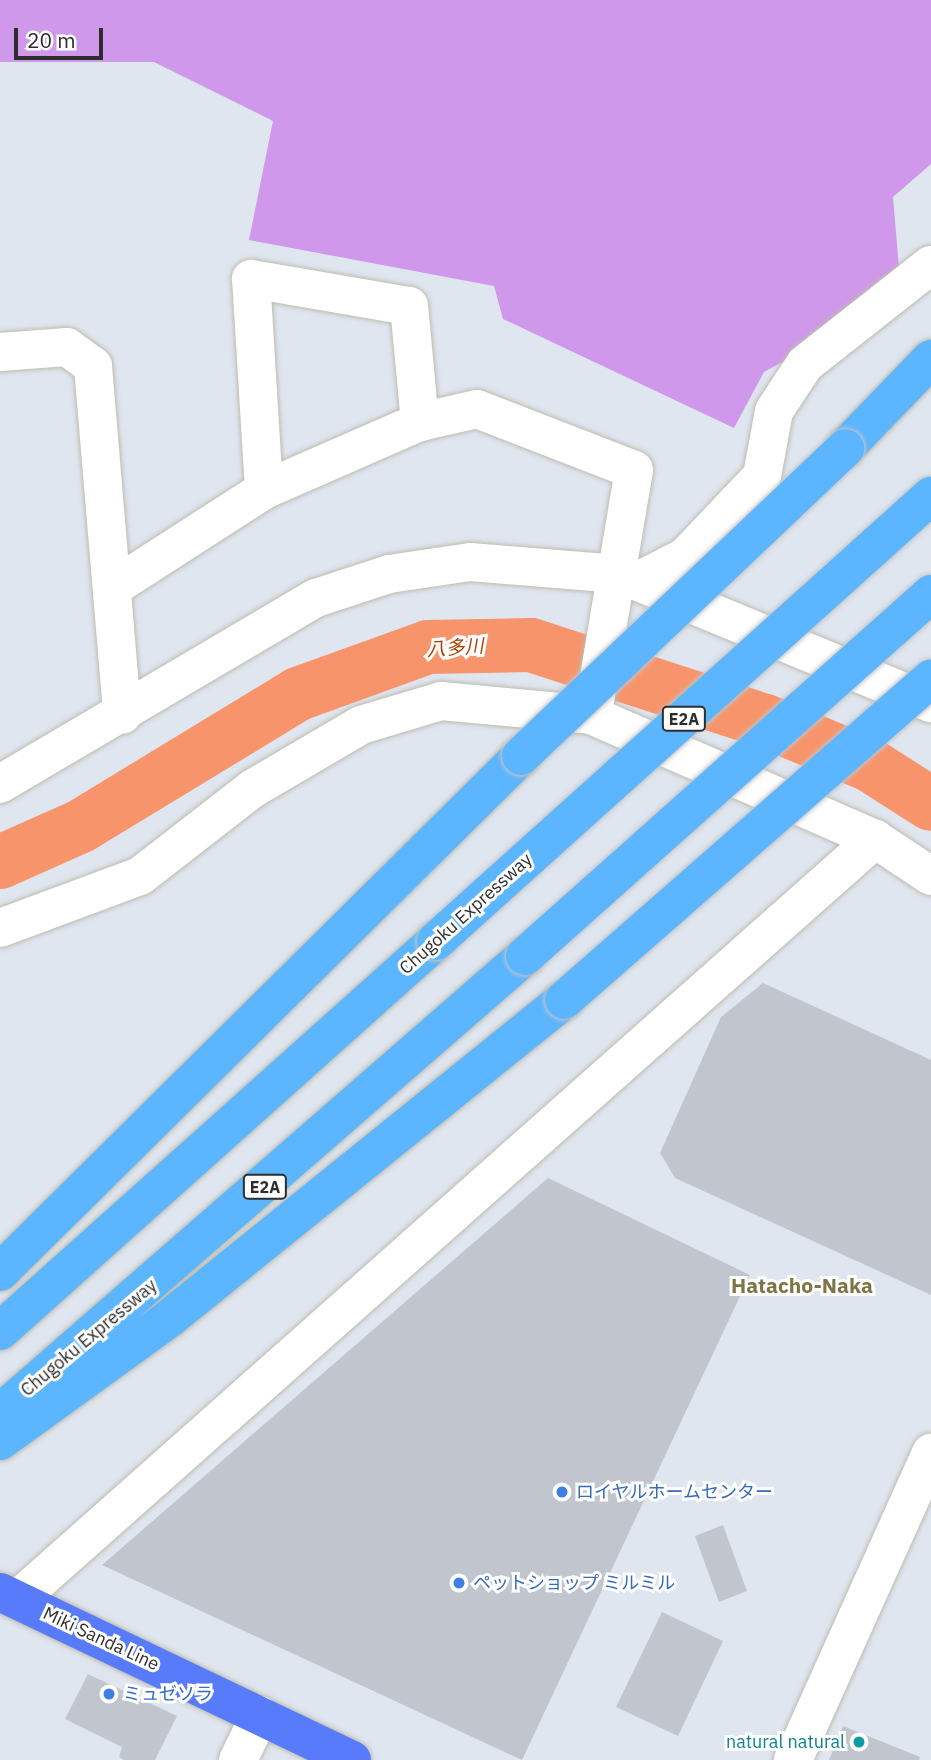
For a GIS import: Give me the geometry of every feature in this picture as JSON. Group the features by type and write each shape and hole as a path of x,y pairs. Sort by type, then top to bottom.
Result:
{"highway":[{"path":"0,1272 521,756 845,448 931,359"},
{"path":"845,448 931,379"},
{"name":"Chugoku Expressway","path":"0,1331 931,496"},
{"name":"Chugoku Expressway","path":"0,1413 525,956 931,594"},
{"path":"0,1441 171,1317 564,1000 931,679"}],"main road":[{"name":"Miki Sanda Line","path":"8,1596 352,1760"}],"street":[{"path":"624,586 685,557 762,476 774,411 805,364 931,265"},
{"path":"264,490 251,279 409,306 420,422"},
{"path":"0,352 67,347 93,366 122,715"},
{"path":"112,588 264,490 420,422 478,409 634,470 624,586 592,715"},
{"path":"0,784 122,715 316,598 389,573 470,562 624,586 931,703"},
{"path":"0,928 140,876 252,789 361,725 442,701 592,715 875,839 931,876"},
{"path":"8,1596 875,839"},
{"path":"793,1760 931,1453"},
{"path":"238,1760 260,1715"}],"shaded area":[{"path":"0,0 931,0 931,164 893,197 900,280 878,310 764,372 734,428 503,319 494,286 249,240 273,121 154,62 0,62"}],"building":[{"path":"763,983 931,1060 931,1295 675,1178 660,1153 721,1017"},
{"path":"548,1178 750,1275 522,1760 102,1565"},
{"path":"723,1525 747,1591 719,1602 695,1536"},
{"path":"662,1612 723,1641 678,1736 616,1707"},
{"path":"88,1674 177,1716 155,1760 124,1760 119,1757 122,1747 65,1719"},
{"name":"natural natural","path":"843,1726 920,1757 919,1760 829,1760"}],"waterway":[{"name":"八多川","path":"0,862 81,826 298,694 428,647 531,645 765,721 870,765 931,804"}],"place":[{"name":"ロイヤルホームセンター","path":"562,1492"},
{"name":"ペットショップ ミルミル","path":"459,1583"},
{"name":"ミュゼソラ","path":"109,1694"},
{"name":"natural natural","path":"859,1742"}],"district":[{"name":"Hatacho-Naka","path":"802,1285"}]}
